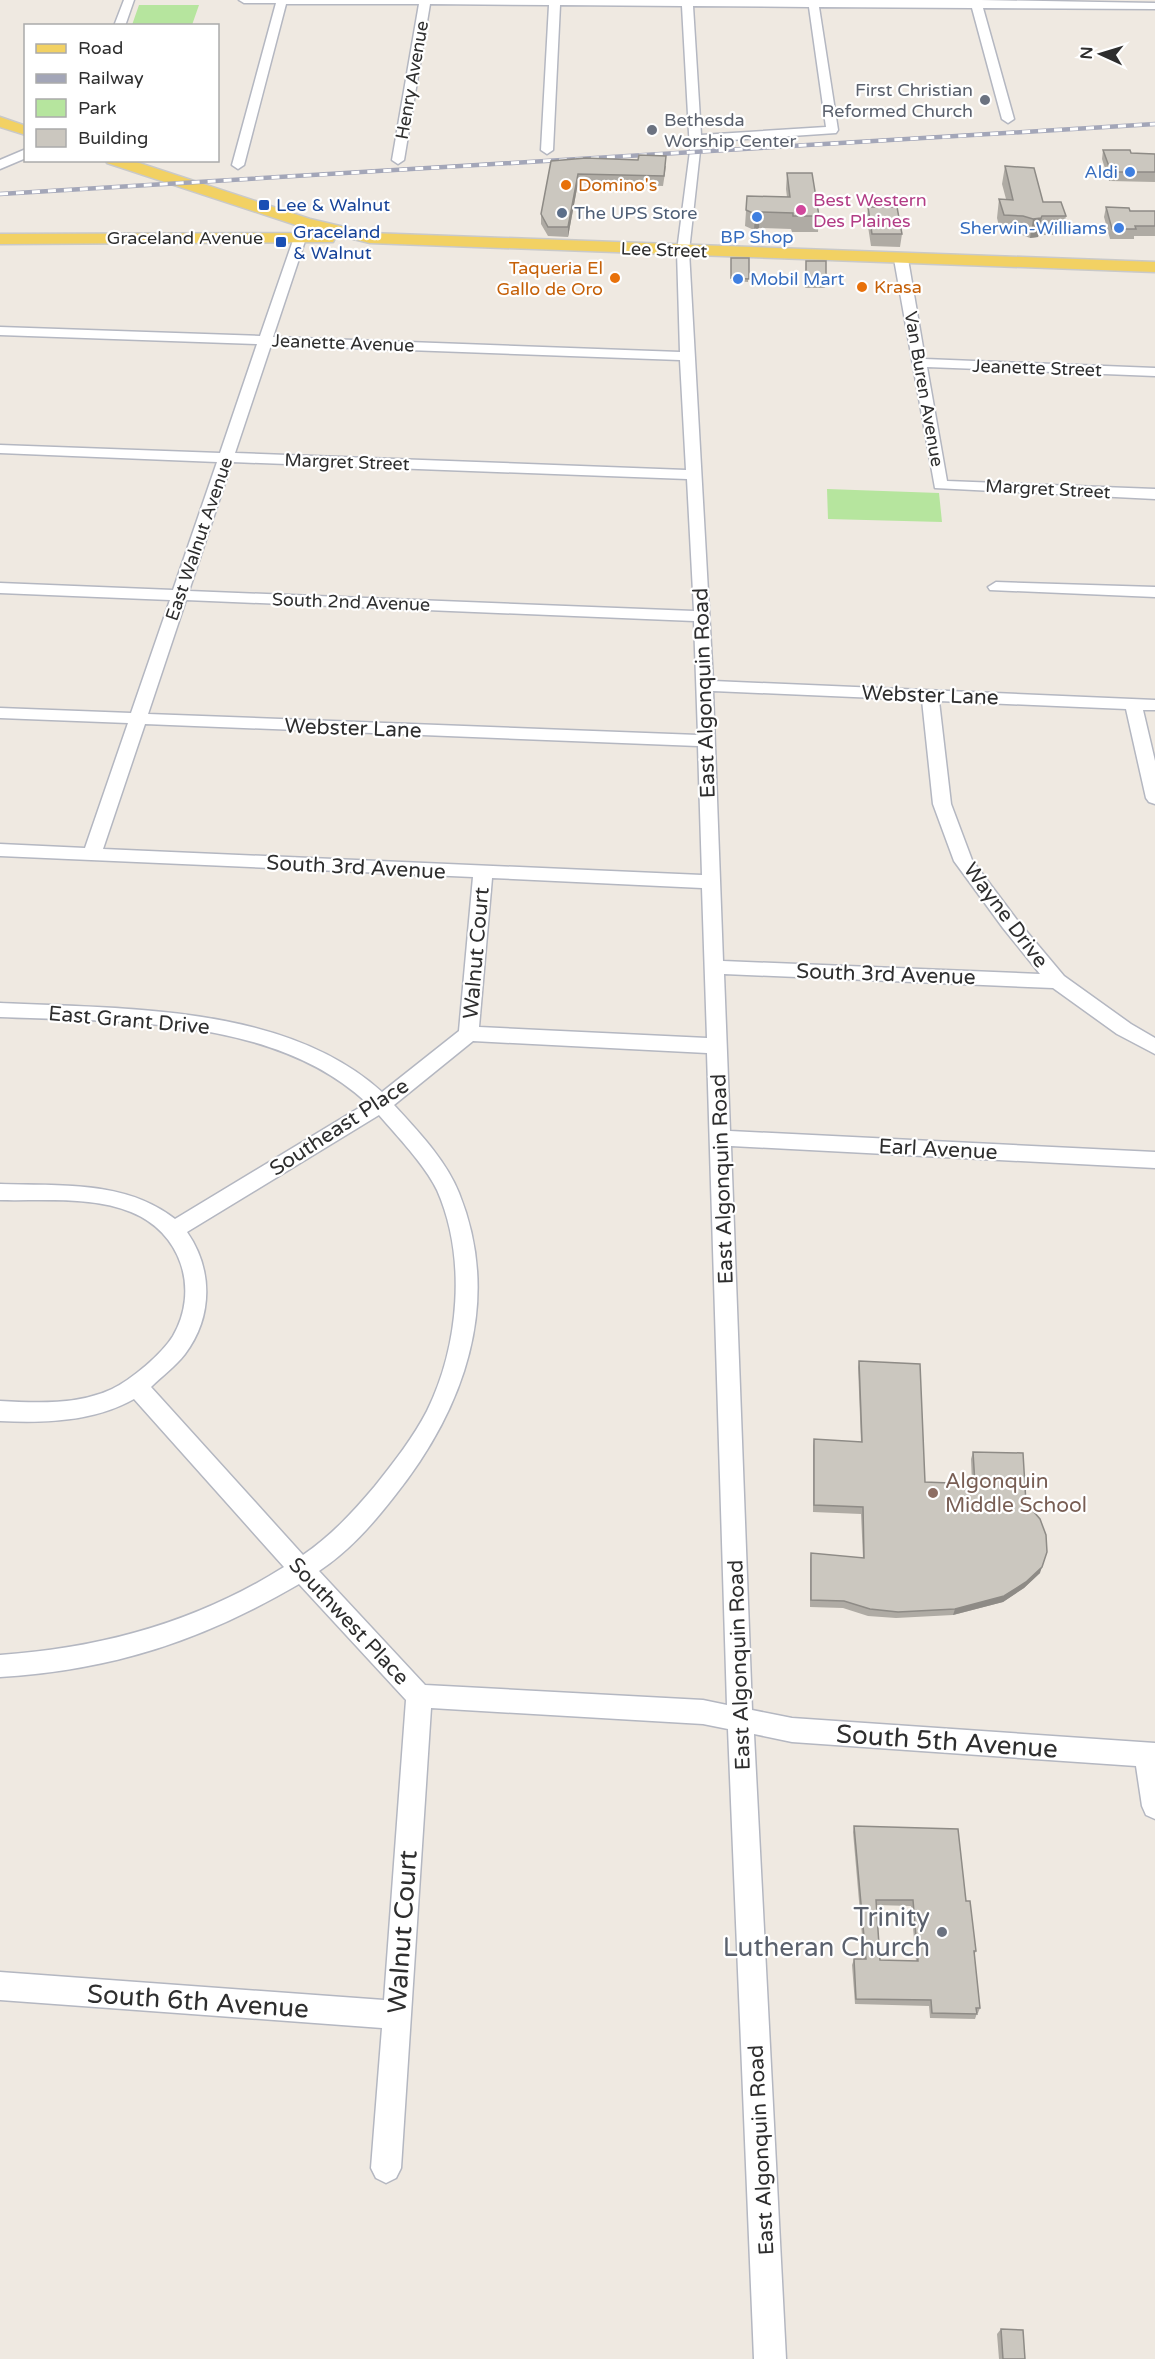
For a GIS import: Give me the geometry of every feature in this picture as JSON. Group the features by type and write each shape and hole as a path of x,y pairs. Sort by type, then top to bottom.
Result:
{"main road":[{"path":"0,122 24,130"},
{"path":"117,162 303,230"},
{"name":"Graceland Avenue","path":"0,239 303,230 370,238"},
{"name":"Lee Street","path":"370,238 1155,267"}],"street":[{"path":"119,24 129,0"},
{"path":"244,0 976,3 1155,6"},
{"path":"238,165 282,0"},
{"name":"Henry Avenue","path":"398,160 425,1"},
{"path":"547,150 555,1"},
{"name":"East Algonquin Road","path":"687,2 695,139 683,251 705,686 740,1720 770,2359"},
{"path":"695,139 832,130 813,2"},
{"path":"976,3 1008,119"},
{"path":"0,165 24,154"},
{"name":"East Walnut Avenue","path":"92,855 303,230"},
{"name":"Van Buren Avenue","path":"901,259 940,484"},
{"name":"Jeanette Avenue","path":"0,331 687,356"},
{"name":"Jeanette Street","path":"919,363 1155,372"},
{"name":"Margret Street","path":"0,449 694,475"},
{"name":"Margret Street","path":"940,484 1155,494"},
{"path":"996,587 1155,592"},
{"name":"South 2nd Avenue","path":"0,588 702,616"},
{"name":"Webster Lane","path":"705,686 1155,705"},
{"name":"Wayne Drive","path":"930,695 942,804 963,861 1010,924 1057,981 1124,1029 1155,1047"},
{"path":"1133,704 1155,798"},
{"name":"Webster Lane","path":"0,713 706,741"},
{"name":"South 3rd Avenue","path":"0,850 711,882"},
{"name":"Walnut Court","path":"469,1034 483,873"},
{"name":"South 3rd Avenue","path":"715,967 1057,981"},
{"name":"East Grant Drive","path":"0,1010 203,1023 280,1044 336,1068 382,1103 446,1188 459,1224 466,1267 464,1319 456,1360 440,1408 406,1464 370,1509 330,1551 227,1611 175,1633 122,1649 79,1658 0,1666"},
{"path":"469,1034 717,1046"},
{"name":"Southeast Place","path":"176,1229 382,1103 469,1034"},
{"name":"Earl Avenue","path":"720,1138 1155,1160"},
{"path":"0,1192 86,1196 139,1206 176,1229 193,1261 198,1285 194,1312 182,1342 136,1387 98,1404 73,1409 41,1414 0,1411"},
{"name":"Southwest Place","path":"136,1387 300,1569 419,1696 703,1712 740,1720"},
{"name":"Walnut Court","path":"386,2168 419,1696"},
{"name":"South 5th Avenue","path":"740,1720 792,1730 1151,1755"},
{"path":"1151,1755 1155,1806"},
{"name":"South 6th Avenue","path":"0,1986 396,2015"}],"green space":[{"path":"139,5 199,5 192,24 132,24"},
{"path":"827,489 939,493 942,522 828,519"}],"building":[{"path":"1103,150 1130,150 1131,153 1155,154 1155,172 1111,172"},
{"path":"639,155 666,156 664,176 578,174 568,227 548,227 541,214 551,161 586,158 638,160"},
{"path":"1005,166 1034,168 1043,202 1061,202 1066,216 1042,216 1033,219 1004,215 999,199 1013,200"},
{"path":"787,173 812,173 819,216 793,216 793,213 760,212 755,214 746,210 747,196 790,197"},
{"path":"868,207 897,207 902,234 872,234"},
{"path":"1106,207 1129,208 1130,211 1155,211 1155,226 1112,229"},
{"path":"731,258 749,258 749,279 731,278"},
{"path":"806,261 826,261 826,278 806,278"},
{"name":"Algonquin Middle School","path":"859,1361 920,1364 925,1482 975,1484 973,1452 1023,1453 1026,1503 1040,1519 1046,1535 1047,1552 1042,1567 1026,1582 1004,1596 955,1609 898,1612 870,1609 844,1601 811,1600 811,1553 864,1558 863,1507 814,1505 814,1439 862,1442"},
{"name":"Trinity Lutheran Church","path":"854,1826 958,1829 966,1901 970,1901 976,1951 974,1951 980,2008 976,2008 977,2014 932,2013 931,2000 856,1999 854,1959 866,1959","holes":["876,1900 913,1900 918,1961 880,1960"]},
{"path":"1001,2329 1023,2330 1025,2359 1003,2359"}],"railway":[{"path":"0,194 1155,124"}],"place":[{"name":"First Christian Reformed Church","path":"985,100"},
{"name":"Bethesda Worship Center","path":"652,130"},
{"name":"Aldi","path":"1130,172"},
{"name":"Domino's","path":"566,185"},
{"name":"Lee & Walnut","path":"264,205"},
{"name":"Best Western Des Plaines","path":"801,210"},
{"name":"The UPS Store","path":"562,213"},
{"name":"BP Shop","path":"757,217"},
{"name":"Sherwin-Williams","path":"1119,228"},
{"name":"Graceland & Walnut","path":"281,242"},
{"name":"Taqueria El Gallo de Oro","path":"615,278"},
{"name":"Mobil Mart","path":"738,279"},
{"name":"Krasa","path":"862,287"},
{"name":"Algonquin Middle School","path":"933,1493"},
{"name":"Trinity Lutheran Church","path":"942,1932"}]}
